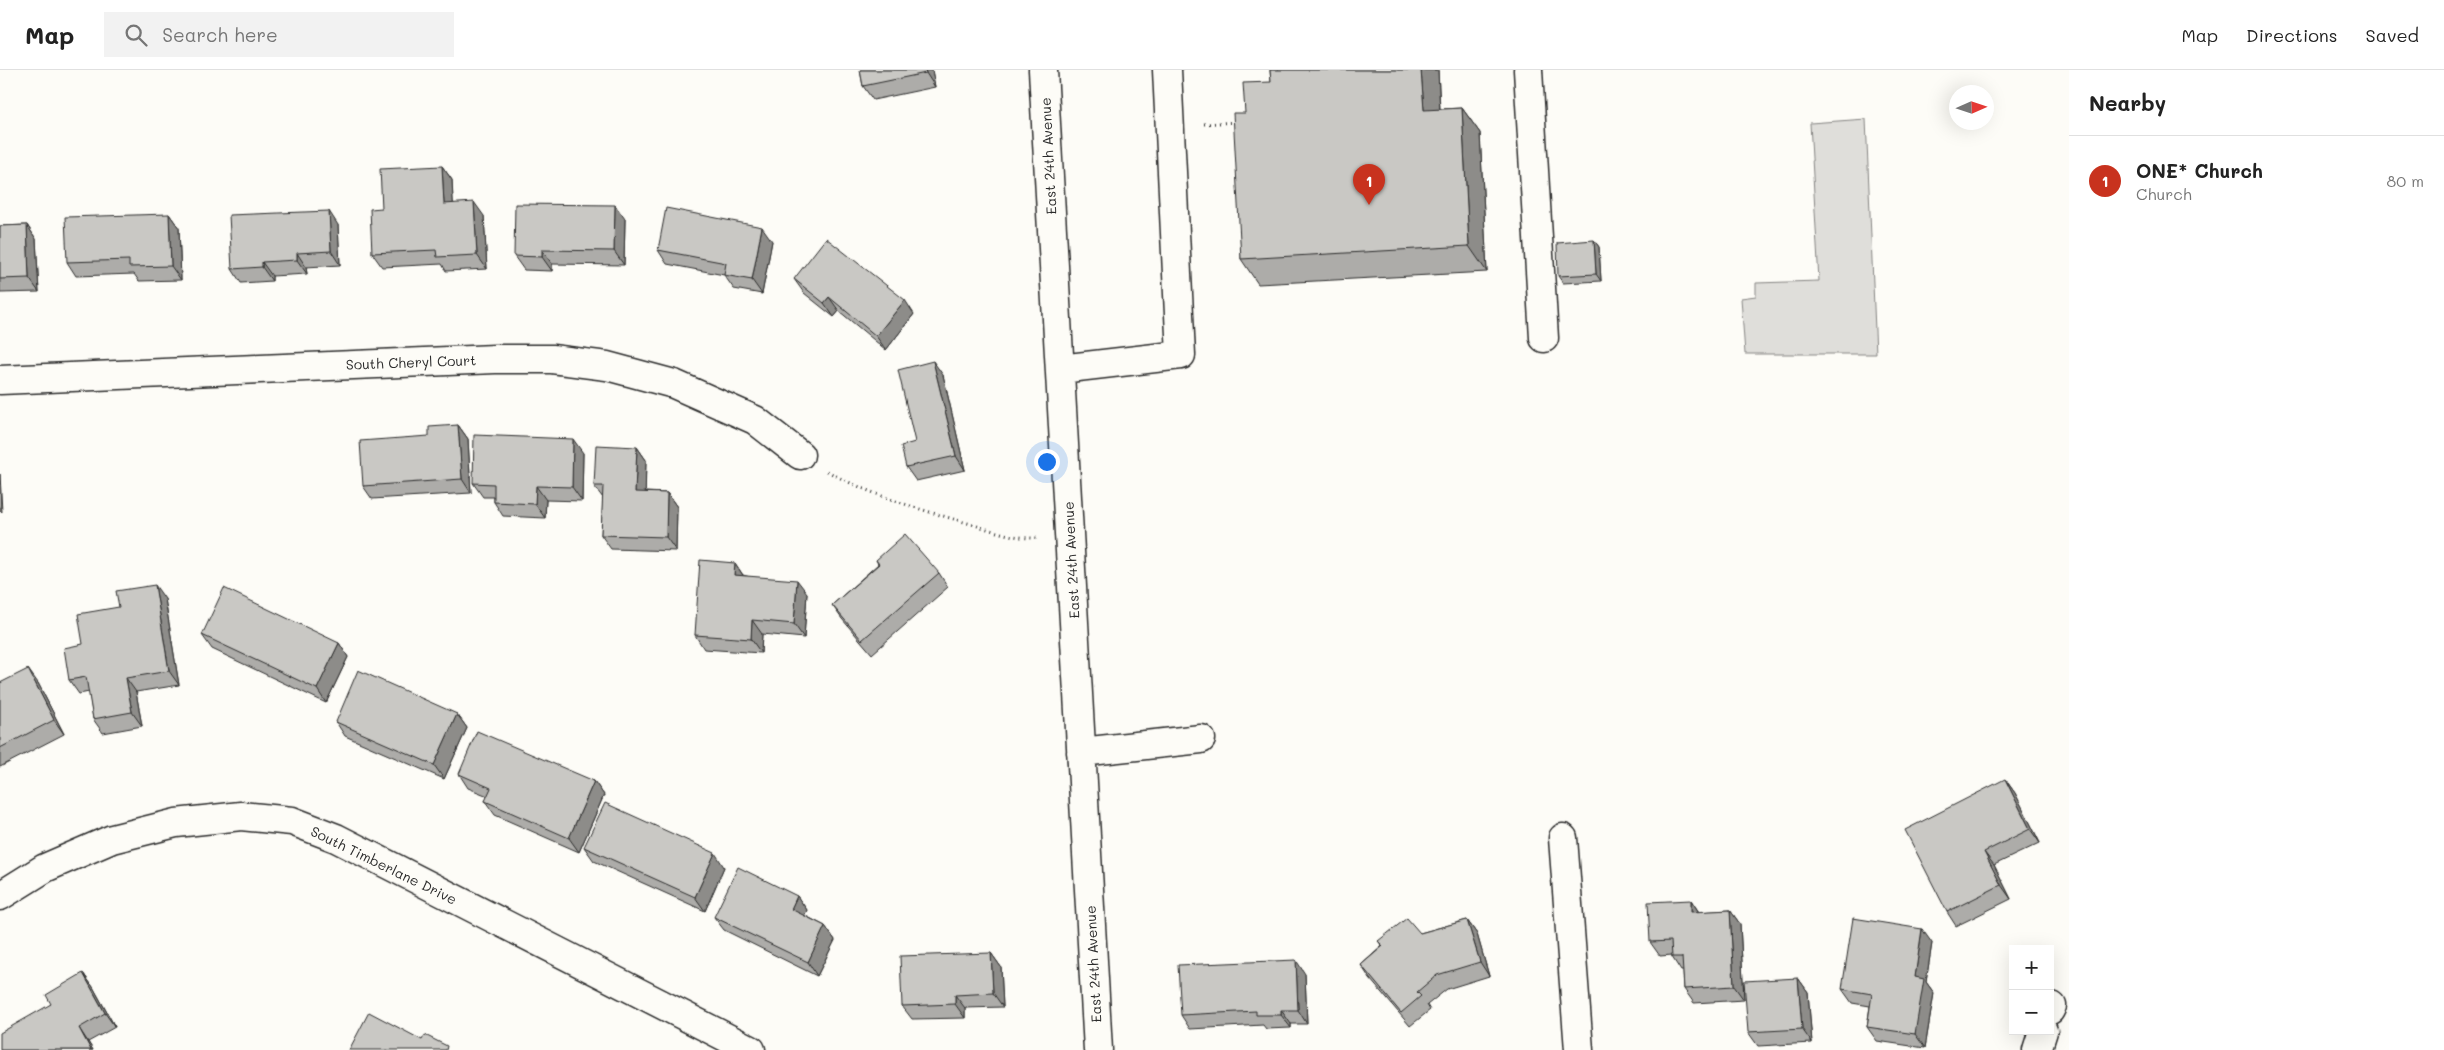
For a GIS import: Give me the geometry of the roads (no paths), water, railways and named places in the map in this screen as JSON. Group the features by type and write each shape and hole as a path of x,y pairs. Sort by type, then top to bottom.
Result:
{"street":[{"name":"East 24th Avenue","path":"1043,70 1098,1050"},
{"path":"1060,369 1181,355 1167,70"},
{"path":"1528,70 1544,338"},
{"name":"South Cheryl Court","path":"0,380 495,359 552,359 608,366 674,384 755,420 800,455"},
{"path":"1081,752 1201,739"},
{"name":"South Timberlane Drive","path":"0,896 45,868 112,839 176,823 241,816 292,821 336,838 751,1050"},
{"path":"1563,838 1579,1050"},
{"path":"2037,1050 2042,1035"}],"place":[{"name":"ONE* Church","path":"1369,205"}]}
